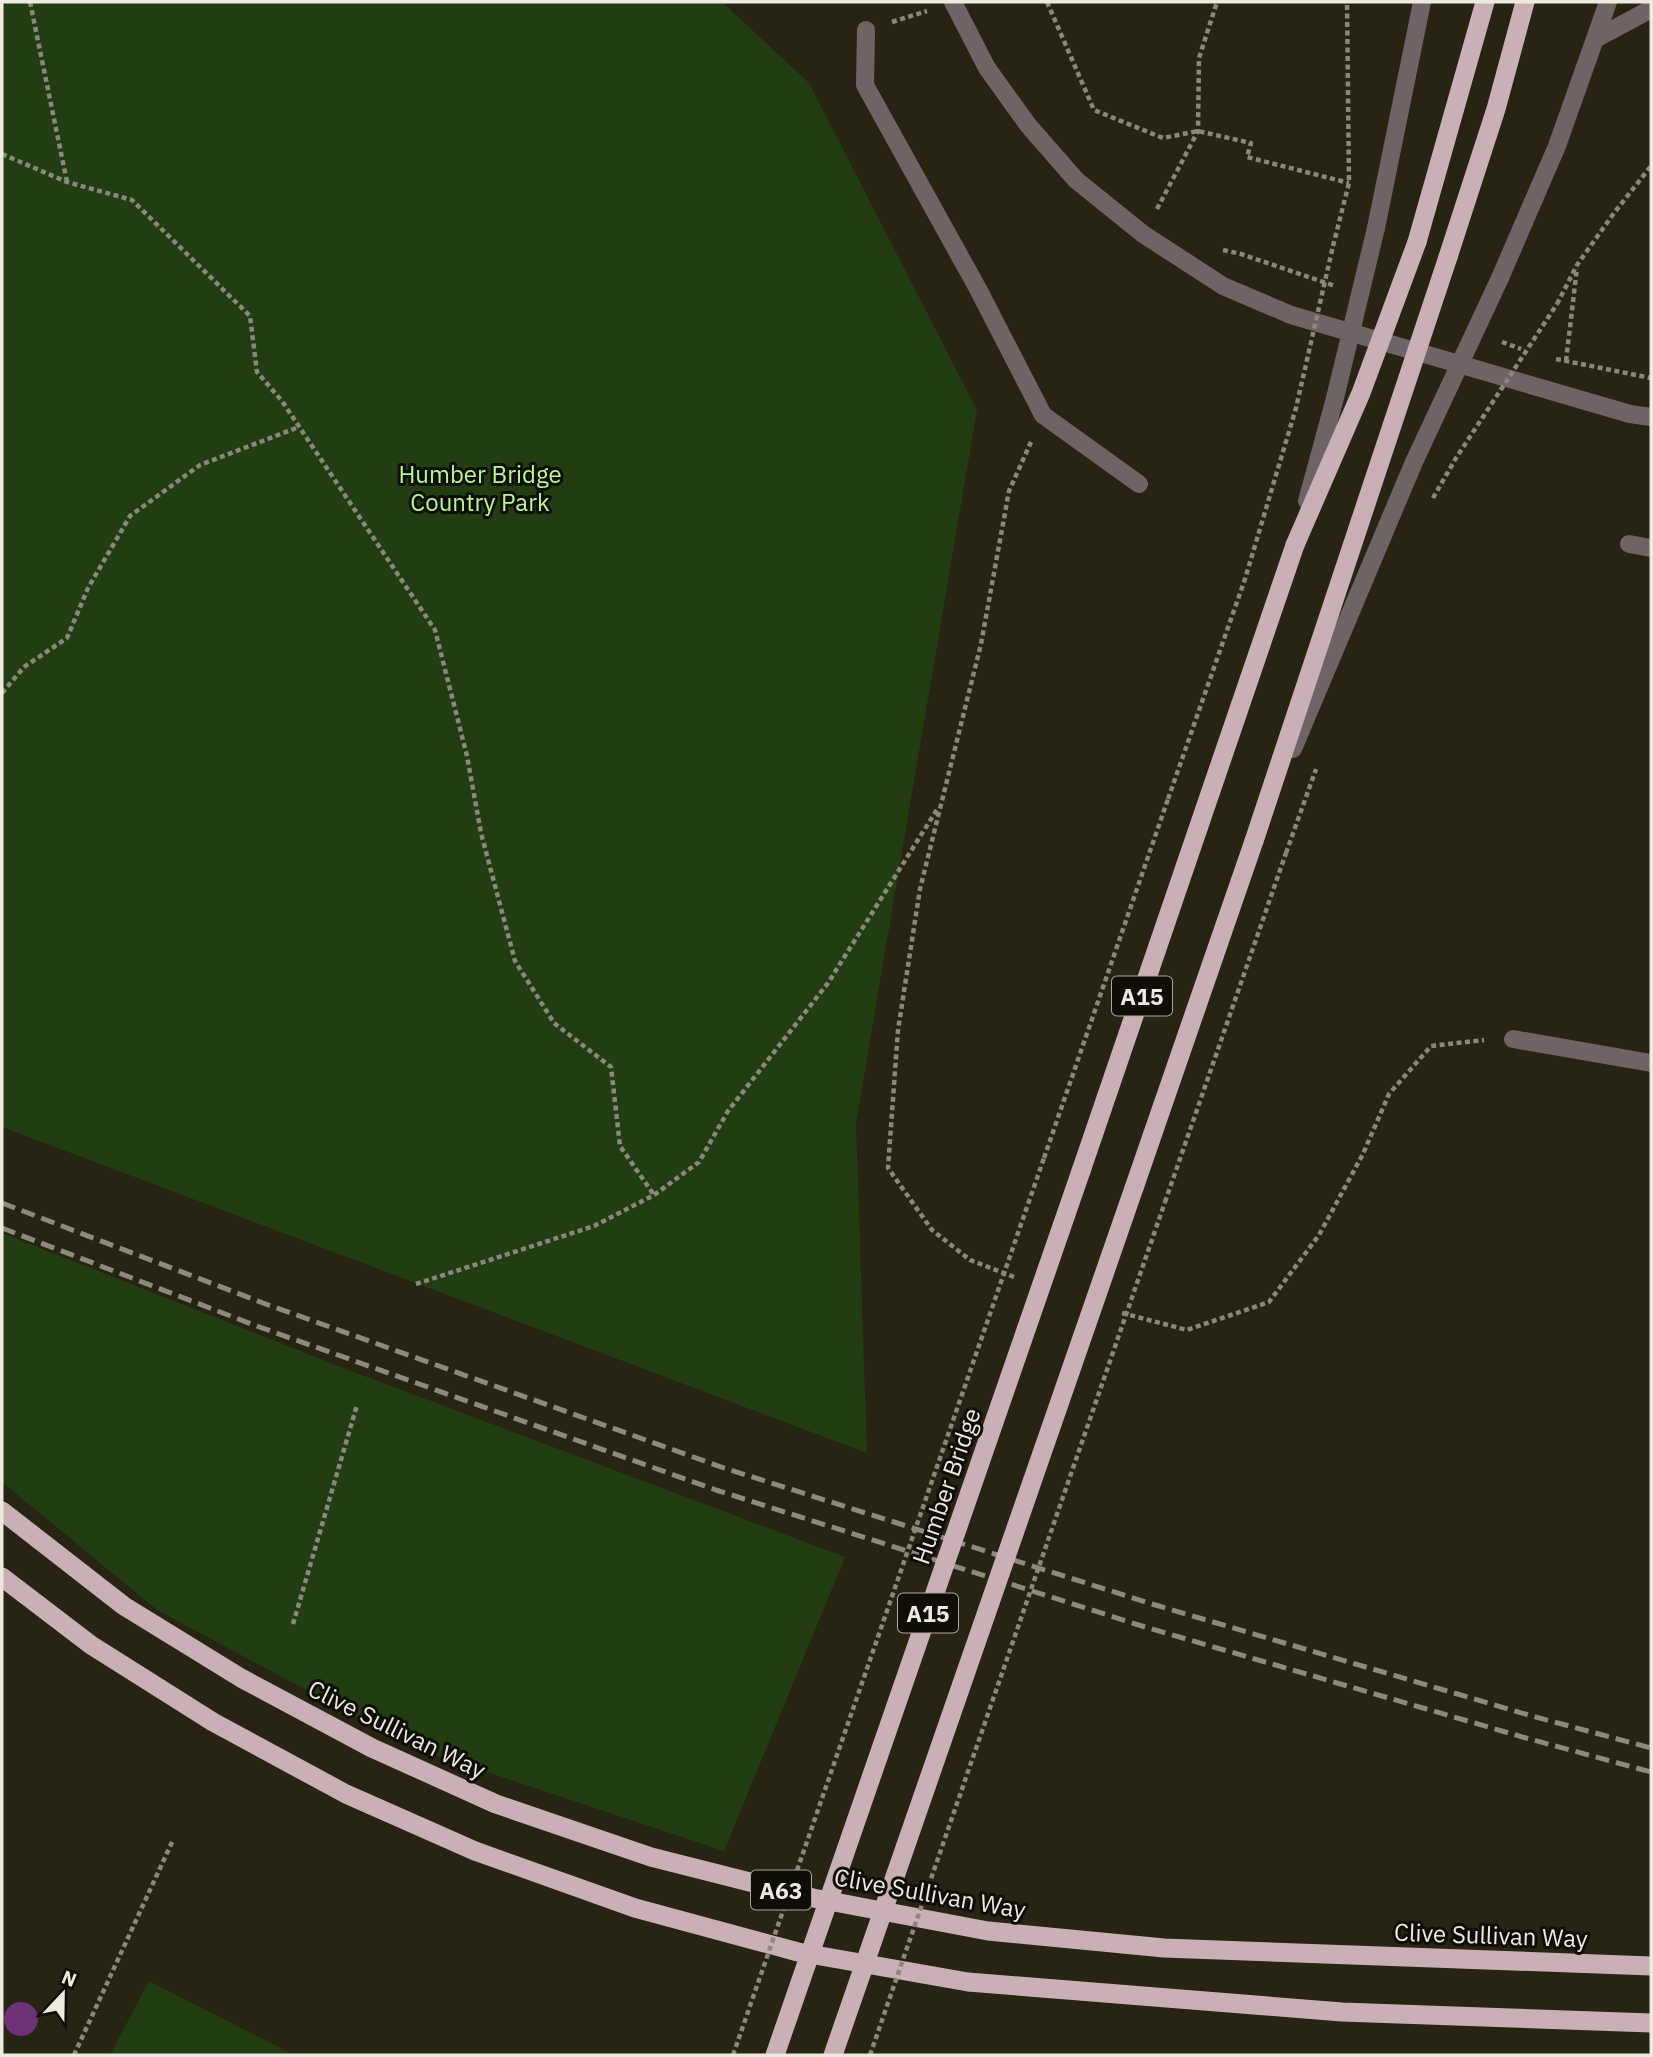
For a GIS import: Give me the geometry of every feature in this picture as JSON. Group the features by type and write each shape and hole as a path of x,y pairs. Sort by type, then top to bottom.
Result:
{"highway":[{"path":"1295,545 1361,393 1417,242 1461,95 1485,2"},
{"path":"1254,841 1496,109 1525,2"},
{"name":"Humber Bridge","path":"775,2055 1203,820 1295,545"},
{"name":"A15","path":"833,2055 1254,841"},
{"name":"Clive Sullivan Way","path":"2,1511 124,1606 253,1685 372,1748 496,1804 651,1857 813,1898 988,1931 1164,1948 1651,1966"},
{"name":"A63","path":"2,1577 91,1644 213,1722 346,1794 475,1851 660,1915 798,1952 968,1982 1342,2012 1651,2023"}],"street":[{"path":"953,2 987,68 1028,125 1076,180 1143,234 1223,286 1291,314 1630,414 1651,417"},
{"name":"A15","path":"1295,545 1335,398 1376,228 1422,2"},
{"name":"A15","path":"1254,841 1414,462 1500,278 1557,146 1608,2"},
{"path":"1597,38 1651,9"},
{"path":"866,30 865,85 978,289 1043,415 1139,484"},
{"path":"1629,544 1651,548"},
{"path":"1513,1039 1651,1063"}],"path":[{"path":"30,2 67,182"},
{"path":"866,30 953,2"},
{"path":"1046,2 1094,110 1163,138 1198,131 1251,143 1247,157 1349,183"},
{"path":"1143,234 1198,131 1199,58 1217,2"},
{"path":"733,2055 1245,579 1296,408 1349,183 1347,2"},
{"path":"2,154 67,182 132,200 250,316 257,372 282,401 435,630 467,756 481,833 515,961 554,1023 611,1067 620,1146 654,1195"},
{"path":"1429,505 1455,458 1557,304 1577,265 1651,166"},
{"path":"1577,265 1566,361 1651,378"},
{"path":"416,1284 594,1226 654,1195 699,1162 728,1111 828,983 940,805 981,644 1009,491 1043,415"},
{"path":"2,692 24,667 67,638 88,588 130,516 200,465 299,426"},
{"path":"870,2055 1319,761"},
{"path":"293,1624 357,1405"},
{"path":"74,2055 173,1840"}],"green space":[{"name":"Humber Bridge Country Park","path":"2,2 722,2 809,83 977,410 856,1123 867,1453 2,1127"},
{"path":"2,1233 346,1369 845,1557 724,1851 415,1748 157,1610 2,1482"},
{"path":"149,1981 294,2055 110,2055"}],"building":[{"path":"21,2002 33,2007 38,2019 33,2031 21,2036 9,2031 4,2019 9,2007"}],"railway":[{"path":"2,1203 263,1303 724,1468 1152,1604 1532,1716 1651,1748"},
{"path":"2,1228 254,1325 716,1490 1145,1627 1651,1772"}]}
